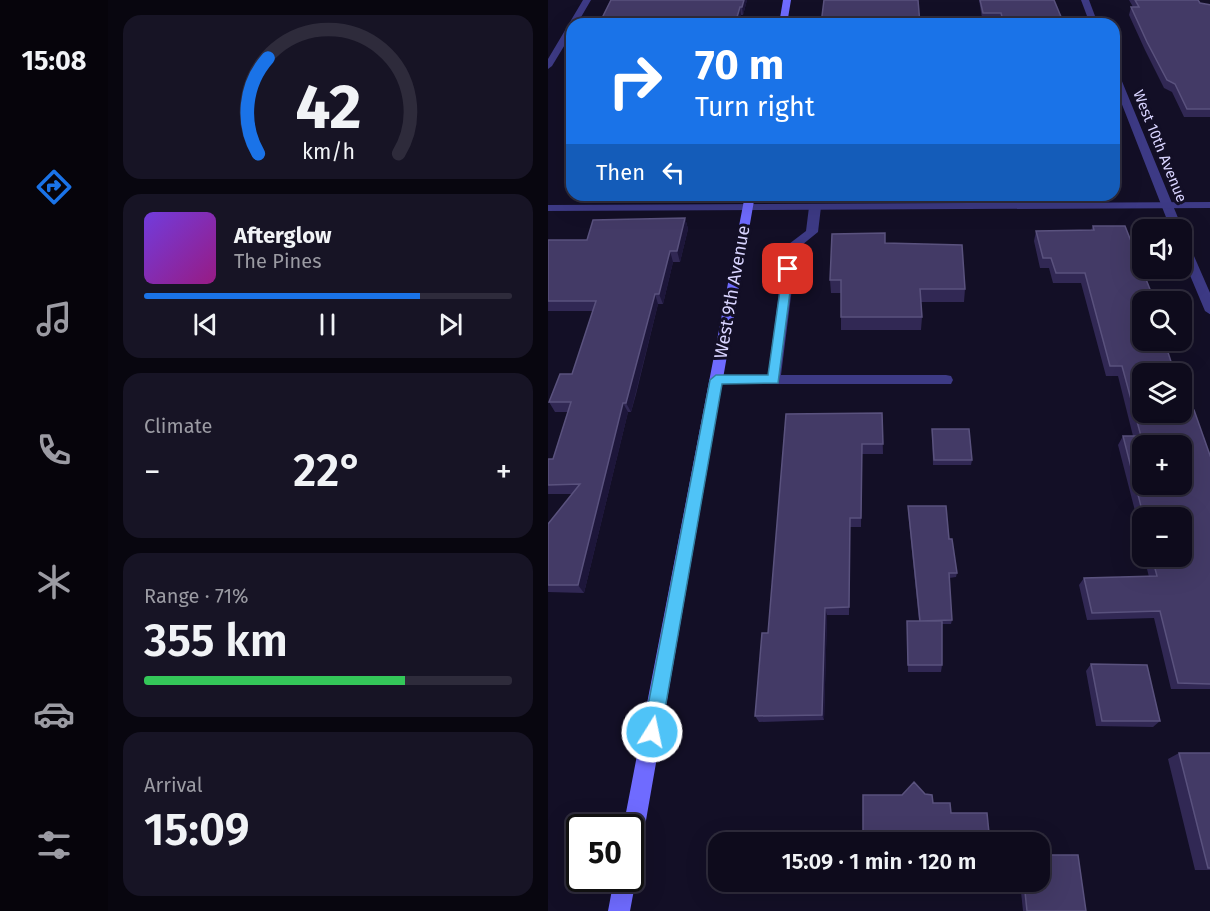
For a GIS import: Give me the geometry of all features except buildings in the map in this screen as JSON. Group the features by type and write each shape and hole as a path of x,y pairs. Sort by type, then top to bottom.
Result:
{"main road":[{"path":"784,18 787,0"},
{"name":"West 9th Avenue","path":"636,814 749,201"},
{"path":"619,911 623,892"}],"street":[{"path":"576,18 587,0"},
{"path":"1085,0 1092,18"},
{"path":"548,66 566,35"},
{"name":"West 10th Avenue","path":"1120,89 1172,219"},
{"path":"548,208 749,201 815,207 1211,205"},
{"path":"774,380 791,247 812,232 815,207"},
{"path":"1192,266 1211,311"},
{"path":"716,380 946,380"}],"route":[{"path":"652,732 716,380 774,380 788,269"}]}
